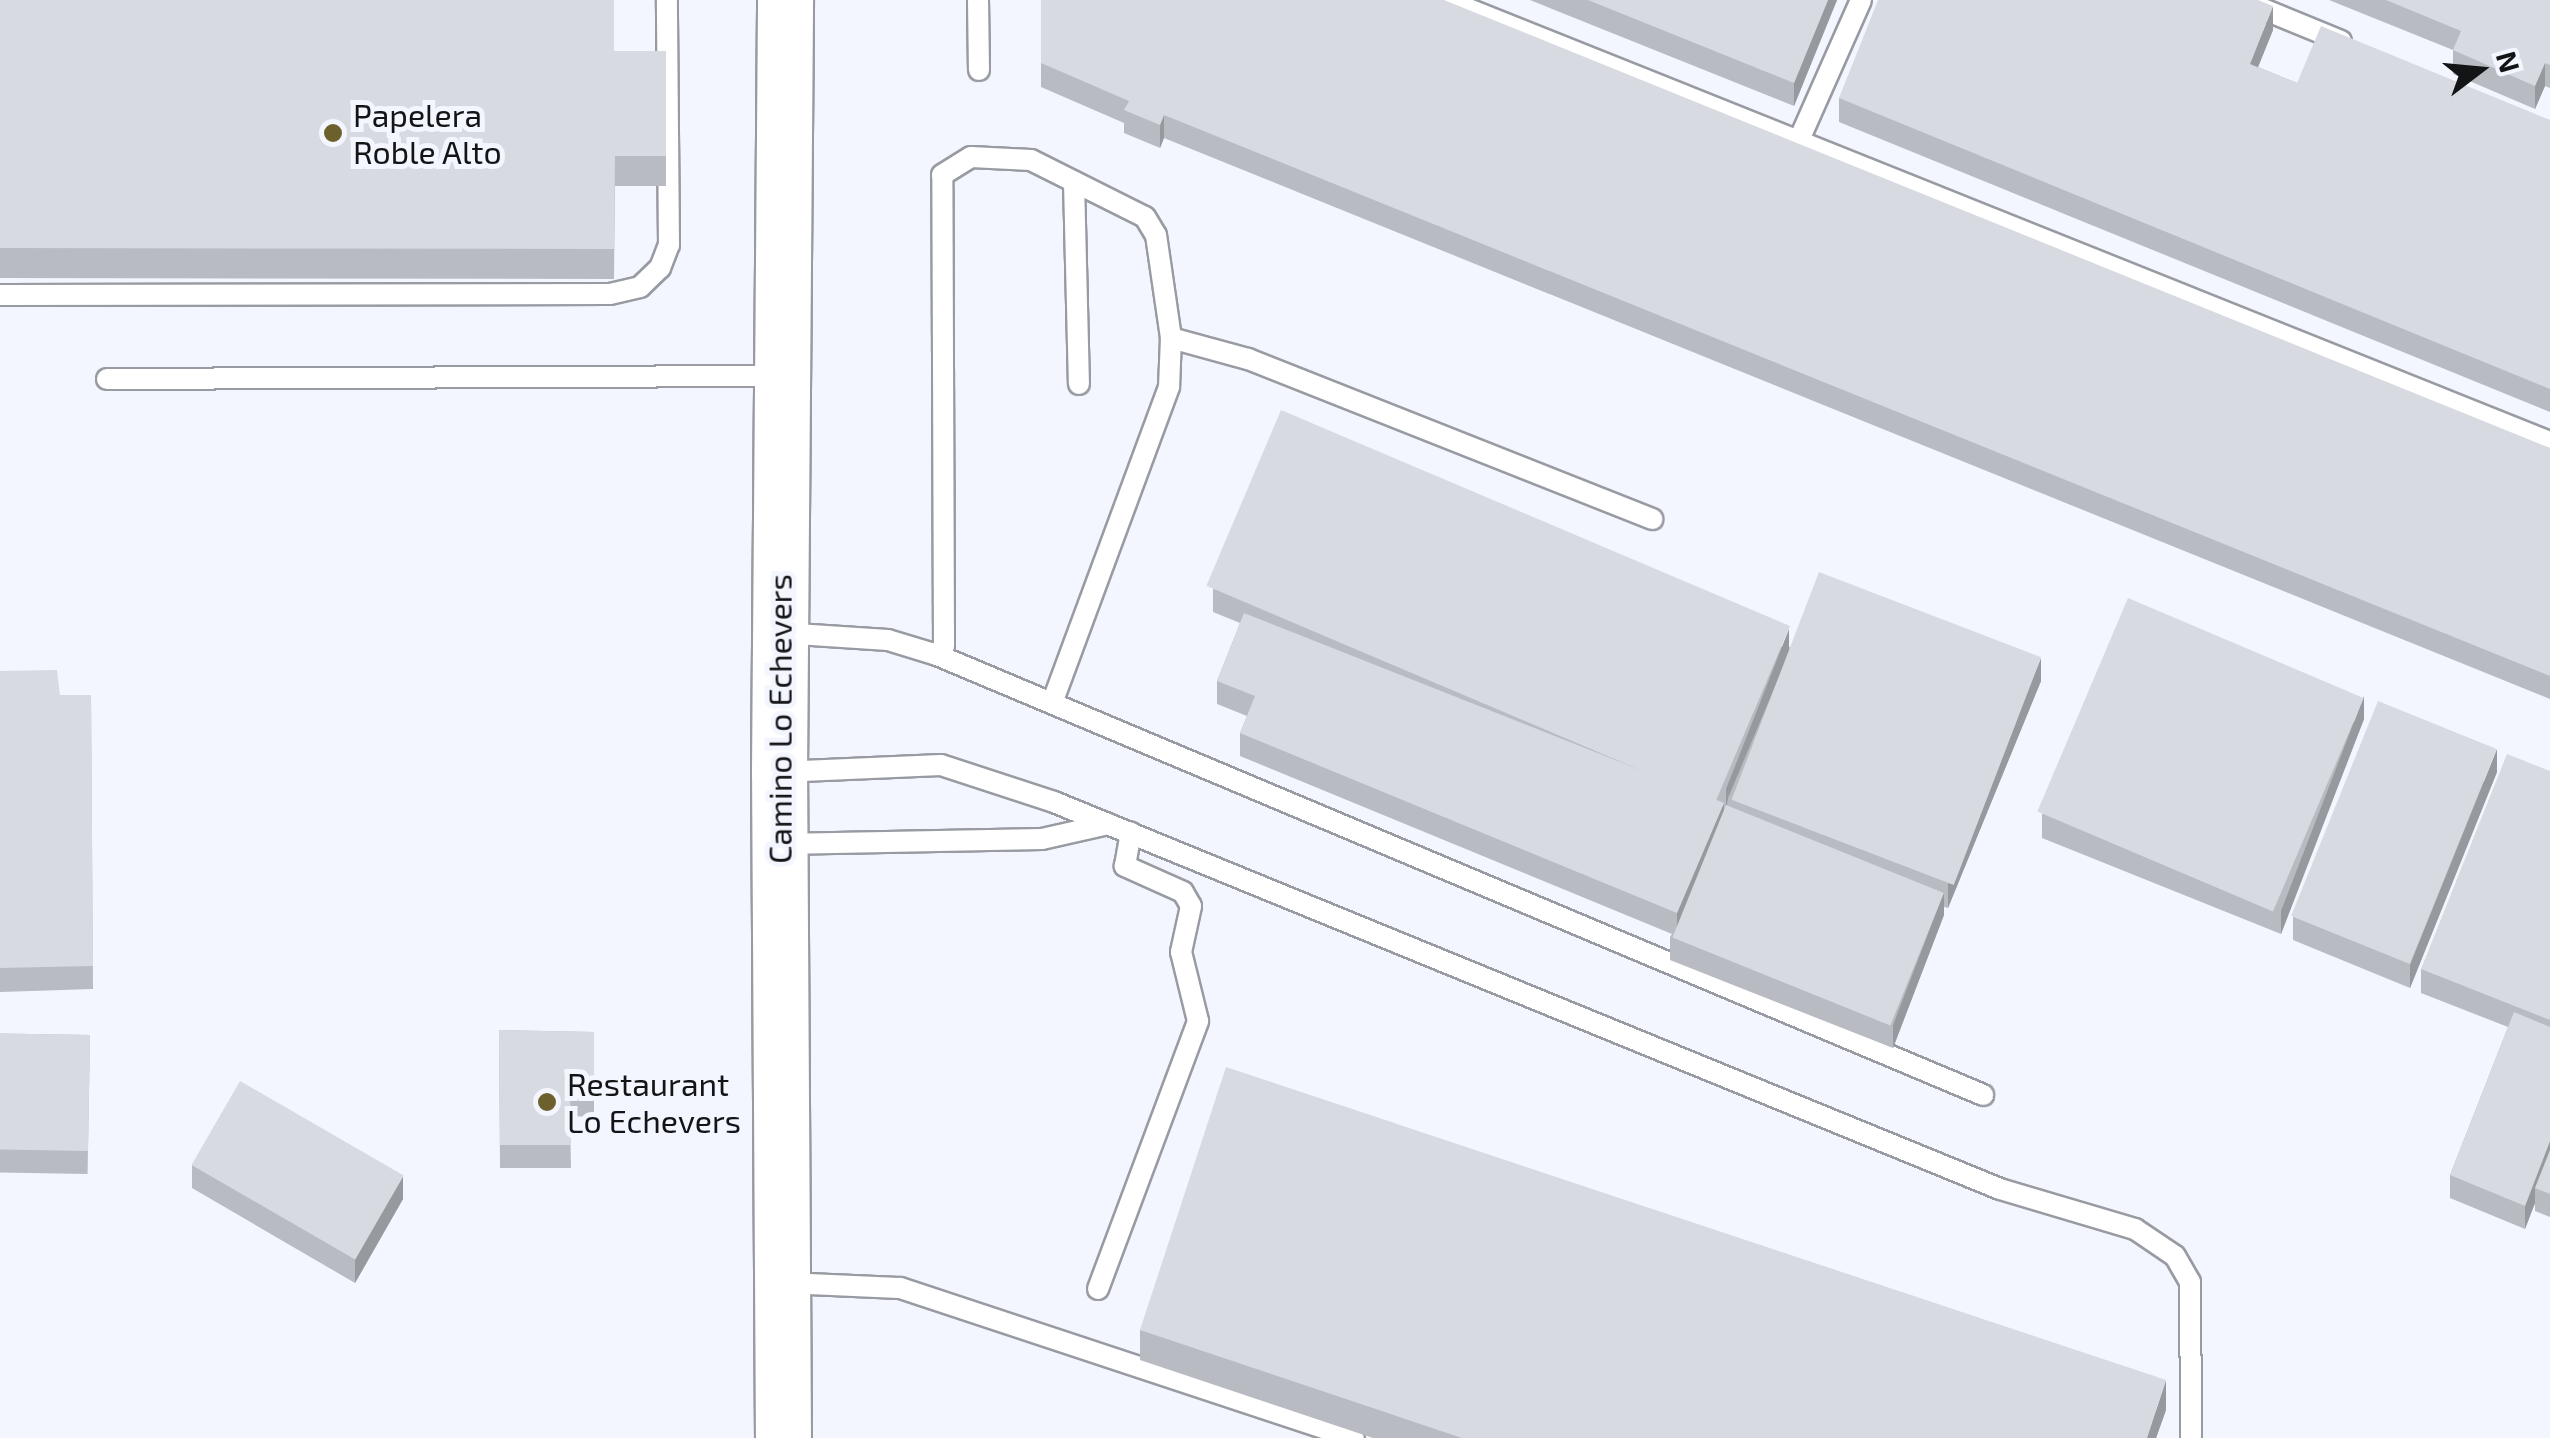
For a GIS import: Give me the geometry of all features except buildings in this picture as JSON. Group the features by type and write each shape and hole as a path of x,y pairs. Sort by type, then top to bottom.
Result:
{"main road":[{"name":"Camino Lo Echevers","path":"783,1438 778,772 785,0"}],"lane":[{"path":"0,295 610,294 640,286 660,268 669,244 667,0"},
{"path":"978,0 978,70"},
{"path":"1446,0 2550,442"},
{"path":"1799,140 1861,0"},
{"path":"2241,0 2368,52"},
{"path":"936,654 944,646 942,175 971,157 996,155 1032,160 1145,216 1156,235 1172,338 1169,387 1053,700"},
{"path":"1074,182 1079,384"},
{"path":"1172,338 1248,359 1652,520"},
{"path":"107,379 781,376"},
{"path":"779,632 888,640 936,654 1053,700 1983,1095"},
{"path":"778,772 942,766 1131,833 2000,1189 2135,1229 2175,1256 2190,1282 2191,1438"},
{"path":"779,844 945,836 1042,839 1108,824"},
{"path":"1098,1289 1198,1021 1181,952 1192,906 1182,892 1125,866 1131,833"},
{"path":"782,1283 900,1288 1354,1438"}],"place":[{"name":"Papelera Roble Alto","path":"333,133"},
{"name":"Restaurant Lo Echevers","path":"547,1102"}]}
